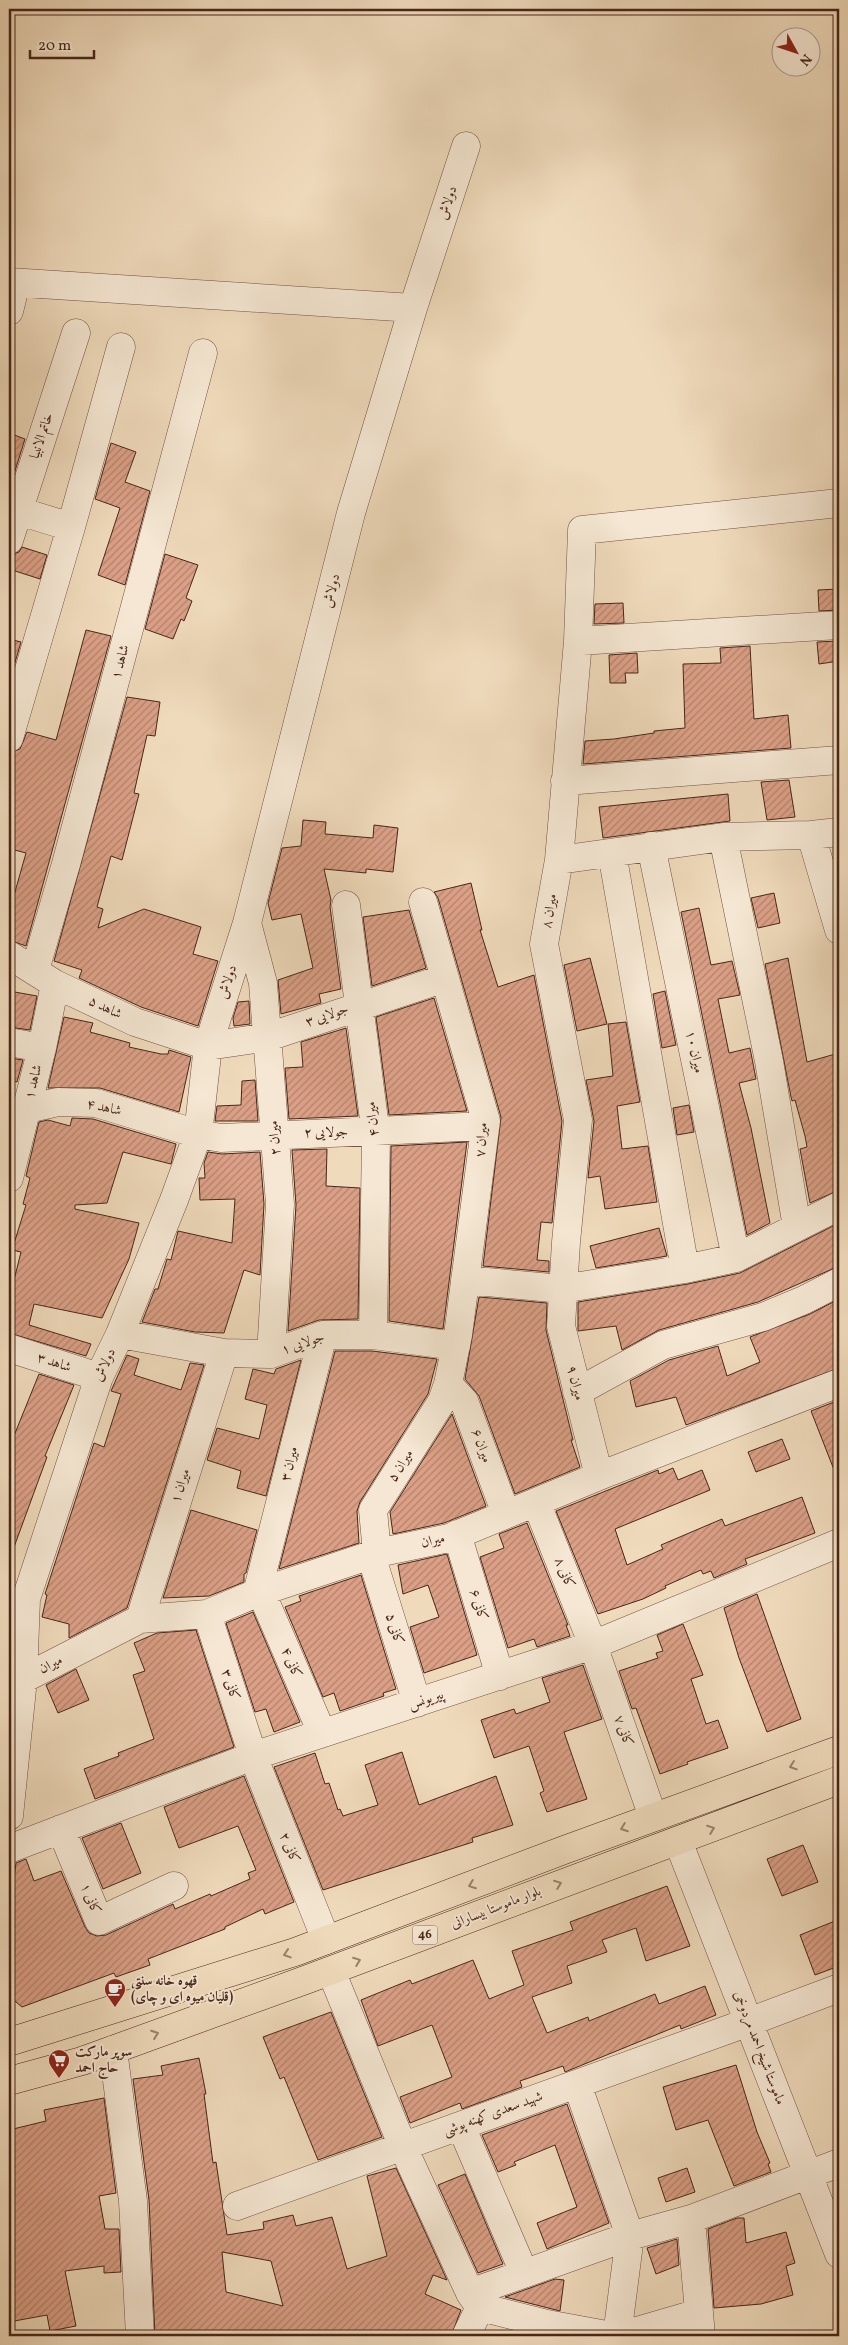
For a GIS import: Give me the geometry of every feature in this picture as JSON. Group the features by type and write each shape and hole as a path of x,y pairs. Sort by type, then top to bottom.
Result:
{"main road":[{"name":"46","path":"9,2042 295,1952 653,1817 839,1750"},
{"name":"بلوار ماموستا بیسارانی","path":"9,2081 82,2061 331,1971 839,1780"}],"street":[{"name":"دولاش","path":"9,1816 23,1679 26,1599 99,1377 120,1334 174,1200 198,1134 208,1046 247,923 352,513 413,308 466,146"},
{"path":"9,311 13,283 413,308"},
{"name":"خاتم الانبیا","path":"9,540 13,510 76,332"},
{"path":"9,738 121,347"},
{"name":"شاهد ۱","path":"9,1178 18,1111 42,1048 45,977 66,864 203,353"},
{"name":"میران ۸","path":"562,1290 578,1120 544,944 559,860 564,781 578,641 582,530 839,504"},
{"path":"13,510 71,527"},
{"path":"578,641 839,625"},
{"path":"564,781 839,760"},
{"path":"559,860 723,837 811,836 839,832"},
{"path":"811,836 839,930"},
{"path":"723,837 769,1061 797,1227"},
{"name":"میران ۱۰","path":"651,846 736,1258"},
{"path":"612,852 685,1269"},
{"name":"میران ۷","path":"423,902 486,1121 456,1346 448,1384"},
{"name":"میران ۴","path":"346,906 375,1132 373,1335"},
{"name":"میران ۲","path":"247,923 263,983 280,1204 271,1354"},
{"name":"شاهد ۵","path":"9,955 45,977 135,1022 208,1046"},
{"name":"جولایی ۳","path":"208,1046 268,1037 359,1005 445,978"},
{"path":"9,1042 42,1048"},
{"name":"شاهد ۴","path":"18,1111 58,1102 96,1103 198,1134"},
{"name":"جولایی ۲","path":"198,1134 221,1138 485,1126"},
{"path":"465,1280 562,1290 685,1269 736,1258 839,1206"},
{"path":"577,1392 663,1345 763,1317 804,1300 839,1282"},
{"name":"میران ۹","path":"562,1290 561,1326 599,1476"},
{"name":"جولایی ۱","path":"120,1334 224,1353 271,1354 323,1335 373,1335 456,1346"},
{"name":"میران ۳","path":"259,1592 323,1335"},
{"name":"شاهد ۳","path":"9,1348 99,1377"},
{"name":"میران ۱","path":"140,1620 224,1353"},
{"name":"میران","path":"23,1679 140,1620 207,1614 259,1592 374,1554 456,1534 599,1476 839,1383"},
{"name":"میران ۶","path":"448,1384 464,1401 506,1514"},
{"name":"میران ۵","path":"374,1554 373,1510 442,1401 448,1384"},
{"name":"کانی ۸","path":"536,1502 593,1645"},
{"name":"کانی ۶","path":"456,1534 500,1676"},
{"name":"پیریونس","path":"9,1849 252,1756 593,1645 839,1543"},
{"name":"کانی ۵","path":"374,1554 417,1703"},
{"name":"کانی ۴","path":"259,1592 322,1733"},
{"path":"9,1636 26,1599"},
{"name":"کانی ۳","path":"207,1614 252,1756"},
{"name":"کانی ۷","path":"593,1645 653,1817"},
{"name":"کانی ۲","path":"252,1756 326,1940"},
{"name":"کانی ۱","path":"61,1829 99,1921 174,1886"},
{"name":"ماموستا شیخ احمد مردوخی","path":"678,1841 839,2254"},
{"path":"331,1971 403,2147 475,2300 466,2336"},
{"name":"شهید سعدی کهنه پوشی","path":"237,2206 839,1988"},
{"path":"113,2050 133,2201 140,2336"},
{"path":"577,2084 630,2236 618,2336 700,2325 691,2219"},
{"path":"461,2126 524,2273"},
{"path":"475,2300 524,2273 630,2236 691,2219 839,2163"},
{"path":"475,2300 547,2324 612,2336"}],"building":[{"path":"9,433 25,439 9,490"},
{"path":"111,443 136,452 125,482 150,491 125,585 98,575 120,508 95,499"},
{"path":"22,547 47,555 40,579 9,569 9,555 19,552"},
{"path":"165,554 198,565 186,598 192,601 184,621 181,619 173,639 145,629"},
{"path":"839,589 839,610 819,611 818,590"},
{"path":"623,603 624,623 594,624 595,604"},
{"path":"86,630 111,636 26,946 9,940 9,913 26,853 11,849 14,838 9,836 9,753 20,749 27,732 56,740"},
{"path":"9,639 21,642 9,683"},
{"path":"839,641 839,661 819,664 817,642"},
{"path":"750,646 754,719 788,715 791,748 583,764 585,741 614,739 654,733 654,731 685,728 683,664 721,663 720,648"},
{"path":"637,653 638,673 625,673 626,683 610,683 609,655"},
{"path":"127,697 160,702 155,736 147,735 134,793 139,794 122,860 111,856 97,907 103,909 98,928 144,909 201,927 193,954 218,961 198,1026 141,1007 79,978 82,970 54,961"},
{"path":"789,780 795,817 767,820 761,782"},
{"path":"728,794 730,821 603,838 599,807"},
{"path":"303,820 326,822 325,834 373,838 374,825 398,828 393,872 366,869 366,873 324,869 331,900 330,907 341,989 319,994 321,1003 281,1014 278,980 313,968 301,914 272,920 268,903 282,848 301,846"},
{"path":"471,883 482,930 480,930 498,987 534,975 562,1121 552,1223 541,1222 537,1260 549,1261 549,1272 483,1266 501,1117 438,898 434,892"},
{"path":"774,893 780,923 758,928 751,898"},
{"path":"699,908 711,965 732,961 740,995 718,999 729,1053 750,1048 756,1079 739,1083 751,1128 770,1223 747,1235 681,912"},
{"path":"409,910 426,968 372,986 363,917"},
{"path":"590,958 607,1024 577,1031 564,965"},
{"path":"788,958 807,1062 839,1053 839,1149 833,1150 839,1174 839,1190 810,1203 800,1149 807,1147 805,1136 795,1100 792,1101 791,1097 765,964"},
{"path":"9,991 37,996 30,1030 9,1027"},
{"path":"665,991 676,1045 662,1048 653,994"},
{"path":"434,998 467,1111 389,1115 376,1017"},
{"path":"249,1001 250,1024 234,1026 233,1018 238,1002"},
{"path":"64,1017 93,1023 90,1032 130,1043 129,1047 161,1054 168,1054 169,1050 191,1057 179,1112 100,1088 48,1088"},
{"path":"626,1022 640,1102 617,1106 622,1149 648,1146 657,1202 605,1209 600,1176 588,1178 594,1121 586,1080 613,1076 608,1024"},
{"path":"346,1028 358,1116 289,1119 285,1068 303,1067 301,1042"},
{"path":"9,1058 23,1060 17,1082 9,1080"},
{"path":"255,1080 258,1121 215,1121 217,1106 241,1105 242,1081"},
{"path":"689,1105 694,1132 677,1135 673,1108"},
{"path":"72,1118 93,1119 176,1144 171,1164 123,1152 107,1203 75,1205 75,1209 139,1223 129,1259 102,1318 34,1304 29,1325 91,1344 86,1356 9,1333 9,1300 21,1252 12,1250 26,1205 23,1204 30,1178 26,1176 39,1122 48,1120 70,1126"},
{"path":"467,1142 443,1329 389,1321 391,1146"},
{"path":"327,1149 326,1186 360,1188 358,1319 319,1320 288,1331 296,1205 292,1150"},
{"path":"208,1152 222,1154 260,1152 264,1204 260,1275 244,1270 224,1333 195,1332 142,1322 155,1289 158,1289 167,1259 171,1260 178,1231 232,1243 235,1199 200,1200 199,1178 205,1178 204,1163"},
{"path":"839,1223 839,1266 758,1302 659,1330 622,1350 616,1326 578,1331 578,1302 688,1284 740,1273"},
{"path":"659,1228 667,1256 596,1268 590,1246"},
{"path":"479,1297 547,1303 546,1330 573,1440 571,1440 580,1467 515,1494 479,1396 465,1379"},
{"path":"839,1299 839,1368 686,1425 676,1397 636,1407 630,1381 669,1360 718,1346 727,1376 760,1362 750,1337 810,1314"},
{"path":"335,1351 372,1351 437,1359 428,1394 360,1502 357,1511 359,1543 279,1569"},
{"path":"127,1355 139,1359 134,1375 181,1390 190,1363 204,1365 127,1608 69,1638 69,1624 42,1617 47,1595 45,1594 94,1443 104,1447 121,1394 111,1391"},
{"path":"301,1360 266,1496 237,1488 241,1471 207,1460 217,1428 259,1439 267,1405 245,1399 253,1369 274,1374 276,1369"},
{"path":"39,1374 74,1385 45,1456 47,1457 9,1558 9,1448"},
{"path":"839,1400 839,1479 838,1480 811,1411"},
{"path":"452,1414 486,1506 444,1523 393,1534 390,1512"},
{"path":"782,1439 790,1459 756,1472 748,1452"},
{"path":"673,1468 678,1480 702,1470 710,1490 615,1529 627,1565 663,1549 661,1545 722,1519 725,1526 802,1497 815,1533 745,1559 747,1564 714,1578 711,1571 703,1574 701,1570 665,1586 666,1588 643,1599 598,1614 556,1511 658,1470 659,1474"},
{"path":"191,1510 257,1530 246,1573 244,1574 244,1582 209,1596 163,1598"},
{"path":"527,1523 568,1625 566,1625 570,1636 537,1647 534,1639 508,1648 480,1557 504,1548 499,1534"},
{"path":"447,1554 477,1655 424,1673 410,1627 439,1617 428,1585 403,1594 398,1565"},
{"path":"361,1575 396,1689 383,1693 384,1696 340,1711 334,1693 323,1697 285,1607 301,1601 299,1596"},
{"path":"757,1594 801,1719 767,1732 739,1658 724,1608"},
{"path":"253,1612 300,1722 274,1732 266,1709 255,1712 226,1623"},
{"path":"683,1624 703,1675 691,1679 706,1724 718,1720 728,1748 687,1762 688,1764 660,1774 636,1708 632,1709 619,1671 658,1658 656,1653 663,1651 657,1635"},
{"path":"196,1630 234,1747 95,1799 84,1769 119,1756 118,1753 154,1739 133,1675 145,1671 134,1643 157,1633"},
{"path":"583,1665 602,1719 564,1732 587,1799 547,1812 540,1793 544,1791 529,1746 494,1758 481,1720 514,1709 516,1714 550,1702 542,1678"},
{"path":"76,1669 89,1700 58,1713 46,1685"},
{"path":"402,1752 419,1805 496,1776 513,1825 472,1838 473,1842 323,1890 274,1767 315,1753 325,1784 329,1783 338,1810 340,1809 343,1816 378,1805 365,1765"},
{"path":"244,1776 294,1902 265,1914 263,1909 225,1927 225,1929 148,1959 150,1965 116,1977 114,1973 22,2007 9,1996 9,1914 16,1863 26,1859 34,1881 61,1871 85,1927 89,1933 97,1936 106,1935 173,1904 175,1909 210,1894 211,1896 250,1879 248,1873 256,1870 238,1826 179,1848 164,1807"},
{"path":"121,1823 141,1873 103,1889 82,1838"},
{"path":"803,1845 818,1882 782,1896 767,1859"},
{"path":"667,1886 690,1946 646,1961 636,1928 602,1940 607,1952 567,1966 572,1983 532,1997 547,2033 588,2017 589,2021 655,1994 659,2004 705,1986 716,2015 681,2029 680,2025 565,2072 563,2066 520,2081 522,2087 462,2109 460,2103 410,2123 400,2097 452,2077 432,2025 378,2046 361,2000 410,1980 412,1984 473,1960 489,1999 524,1985 512,1951 573,1930 570,1922"},
{"path":"835,1921 839,1932 839,1966 815,1975 800,1935"},
{"path":"331,2012 382,2137 318,2160 284,2077 280,2079 263,2037"},
{"path":"199,2058 206,2094 204,2094 213,2163 216,2162 227,2235 264,2229 263,2222 293,2215 296,2226 332,2217 347,2269 387,2256 367,2176 396,2168 447,2280 433,2275 425,2294 461,2310 451,2336 155,2336 149,2200 133,2079 163,2075 161,2066","holes":["222,2252 271,2261 283,2306 226,2292"]},
{"path":"736,2065 757,2132 770,2163 768,2164 771,2172 734,2186 708,2120 676,2130 663,2087"},
{"path":"104,2098 116,2193 99,2196 105,2229 119,2229 121,2272 104,2273 104,2266 65,2271 76,2326 50,2331 47,2315 9,2322 9,2130 46,2121 44,2110"},
{"path":"567,2104 609,2223 547,2249 537,2223 577,2207 555,2145 514,2162 516,2165 498,2172 482,2135"},
{"path":"687,2168 695,2192 666,2202 658,2178"},
{"path":"465,2174 503,2264 478,2273 438,2185"},
{"path":"737,2218 744,2218 746,2243 786,2232 795,2263 786,2266 793,2295 761,2304 714,2308 708,2229"},
{"path":"677,2239 679,2265 656,2274 647,2248"},
{"path":"555,2279 564,2280 560,2311 505,2297"}],"place":[{"name":"قهوه خانه سنتی (قلیان میوه ای و چای)","path":"115,2008"},
{"name":"سوپر مارکت حاج احمد","path":"59,2079"}]}
